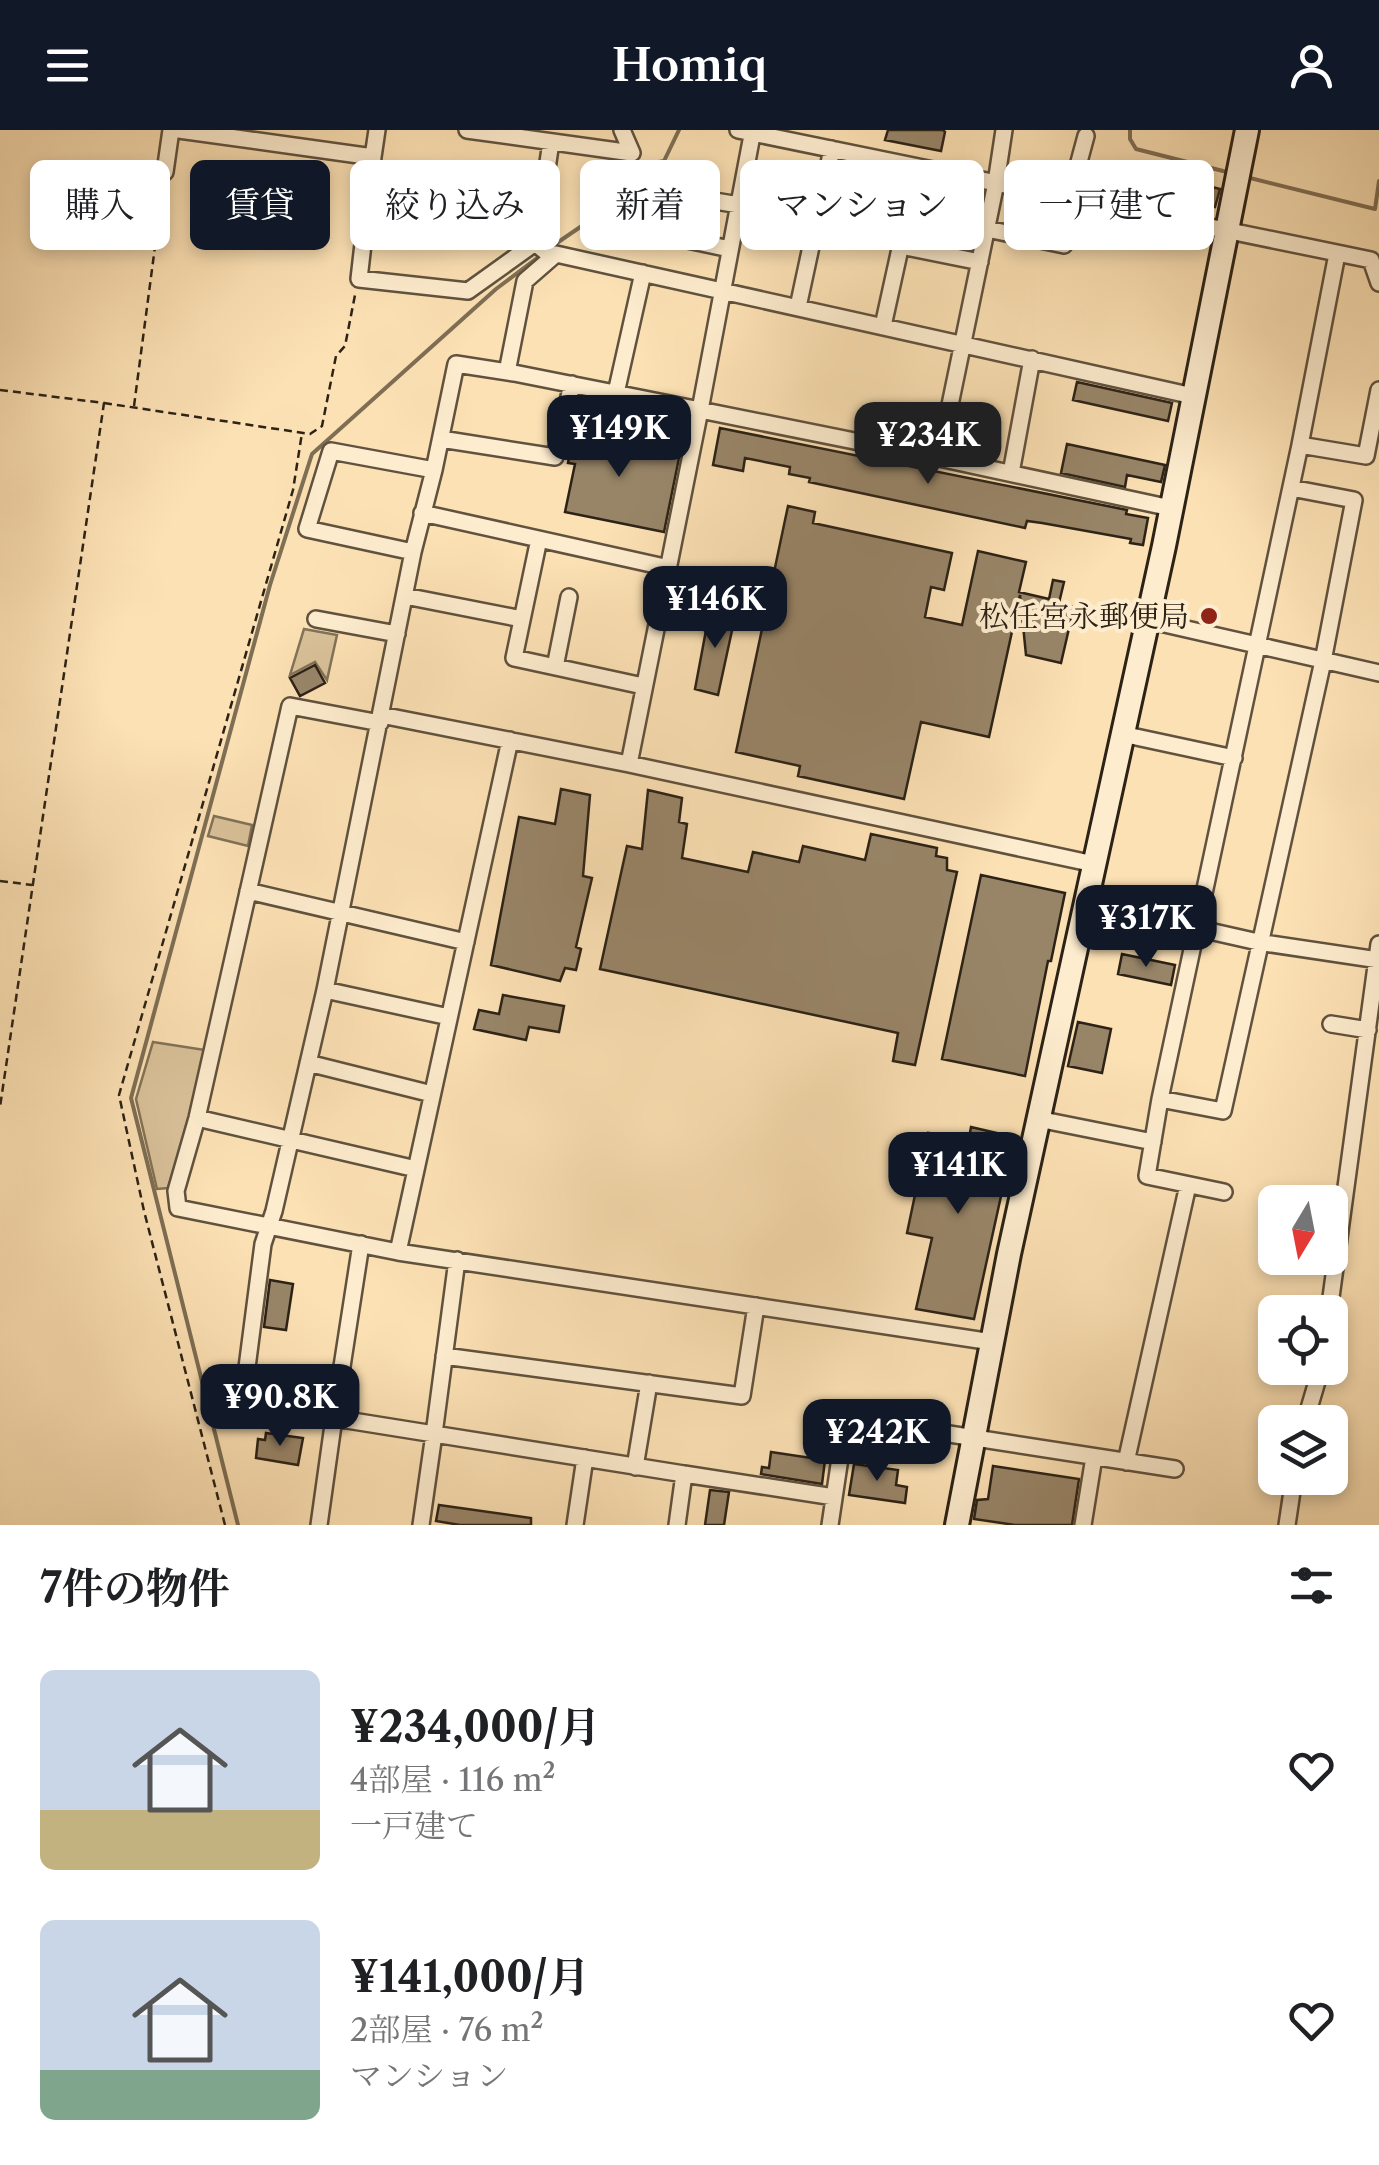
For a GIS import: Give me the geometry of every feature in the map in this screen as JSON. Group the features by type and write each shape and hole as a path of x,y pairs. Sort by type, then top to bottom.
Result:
{"street":[{"path":"166,160 170,130"},
{"path":"179,130 373,158 377,130"},
{"path":"467,130 632,154 622,130"},
{"path":"939,458 1004,130"},
{"path":"956,1525 1247,130"},
{"path":"629,764 700,410 748,131 886,160"},
{"path":"1081,160 1086,136"},
{"path":"549,160 552,142"},
{"path":"798,307 832,148"},
{"path":"984,181 1004,185"},
{"path":"720,202 738,205"},
{"path":"987,229 1004,233"},
{"path":"1214,229 1371,260 1379,283"},
{"path":"720,247 730,249"},
{"path":"362,250 359,279 468,290 528,250"},
{"path":"544,250 552,257"},
{"path":"884,326 900,250"},
{"path":"921,250 980,262"},
{"path":"508,372 525,281 556,254 1193,396"},
{"path":"1224,1192 1147,1176 1337,254"},
{"path":"616,393 643,273"},
{"path":"1011,474 1032,359"},
{"path":"834,1497 242,1406 264,1244 325,990 412,552 456,364 572,384 1171,508"},
{"path":"441,439 554,458 572,384"},
{"path":"1300,444 1366,456 1379,390"},
{"path":"412,552 307,529 330,451 434,470"},
{"path":"1160,1099 1223,1111 1323,661 1354,500 1291,488"},
{"path":"422,513 670,568"},
{"path":"538,539 514,658 643,686"},
{"path":"405,596 522,619"},
{"path":"555,667 568,596"},
{"path":"316,618 397,634"},
{"path":"1147,620 1379,673"},
{"path":"992,1342 398,1252 178,1208 176,1191 198,1118 290,706 510,740 1094,864"},
{"path":"1122,734 1234,758"},
{"path":"398,1252 510,740"},
{"path":"248,891 466,942"},
{"path":"1085,903 1258,942 1378,954 1368,1030 1371,1070 1332,1295"},
{"path":"325,990 449,1017"},
{"path":"1330,1024 1368,1030"},
{"path":"308,1064 432,1094"},
{"path":"198,1118 416,1169"},
{"path":"1038,1118 1153,1142"},
{"path":"1126,1462 1188,1185"},
{"path":"319,1525 361,1244"},
{"path":"421,1525 456,1260"},
{"path":"444,1356 742,1396 756,1306"},
{"path":"635,1466 649,1384"},
{"path":"830,1525 846,1418 1176,1469"},
{"path":"1083,1525 1094,1457"},
{"path":"575,1525 585,1458"},
{"path":"677,1525 684,1474"},
{"path":"1287,1525 1291,1495"}],"path":[{"path":"134,407 155,250"},
{"path":"0,390 310,434 322,426 336,356 345,346 359,279"},
{"path":"0,1106 104,402"},
{"path":"225,1525 118,1095 293,490 302,433"},
{"path":"0,881 34,886"}],"shaded area":[{"path":"304,629 337,635 327,680 315,662 290,675"},
{"path":"214,816 252,825 248,846 208,836"},
{"path":"153,1042 205,1050 189,1125 168,1188 157,1189 136,1099"}],"building":[{"path":"888,130 945,132 941,151 885,140"},
{"path":"1214,188 1220,189 1214,207"},
{"path":"1077,382 1172,403 1168,421 1073,400"},
{"path":"577,417 597,421 595,433 643,443 642,449 679,458 664,532 565,512 575,464 568,463"},
{"path":"720,428 1127,510 1126,514 1148,518 1143,545 1130,543 1131,539 1042,523 1027,521 1025,528 809,482 810,478 789,474 790,467 745,458 743,471 713,465"},
{"path":"1067,444 1165,465 1161,482 1127,475 1125,487 1061,473"},
{"path":"788,506 815,512 813,523 952,553 944,590 931,587 925,617 962,625 978,551 1026,562 1019,592 1049,599 1053,580 1064,582 1059,603 1074,607 1061,663 1026,655 1020,595 989,737 921,722 904,799 798,776 800,766 736,752"},
{"path":"710,609 736,612 718,695 695,689"},
{"path":"315,665 325,683 300,696 290,678"},
{"path":"561,789 590,795 583,876 592,878 576,947 581,949 576,970 565,968 560,981 491,965 519,817 555,824"},
{"path":"648,790 682,798 679,822 687,824 682,858 748,872 753,852 799,862 803,846 865,860 871,834 937,848 936,856 947,858 947,870 957,872 915,1065 893,1061 898,1033 600,969 627,846 642,849"},
{"path":"981,875 1065,893 1025,1076 942,1059"},
{"path":"1122,954 1175,965 1171,985 1118,974"},
{"path":"503,995 564,1006 559,1032 529,1027 526,1040 474,1029 479,1010 499,1014"},
{"path":"1078,1022 1111,1029 1102,1073 1068,1066"},
{"path":"971,1127 1001,1134 1001,1142 1012,1146 974,1319 916,1309 932,1238 907,1233 928,1133 969,1138"},
{"path":"270,1280 293,1284 286,1330 264,1327"},
{"path":"266,1433 303,1438 298,1465 256,1458 258,1439 265,1440"},
{"path":"771,1452 825,1460 822,1484 761,1474 762,1467 769,1468"},
{"path":"854,1464 898,1470 896,1485 907,1487 905,1503 849,1495"},
{"path":"993,1466 1079,1479 1072,1525 1015,1525 974,1519 977,1500 988,1499"},
{"path":"710,1490 729,1492 724,1525 705,1525"},
{"path":"439,1505 531,1518 531,1525 436,1521"}],"waterway":[{"path":"560,241 611,206 631,167 664,161 679,130"},
{"path":"1130,130 1136,149 1227,172"},
{"path":"1246,177 1375,209 1379,181"},
{"path":"238,1525 131,1098 270,585 312,454 496,289 544,253"}],"place":[{"name":"松任宮永郵便局","path":"1209,616"}]}
